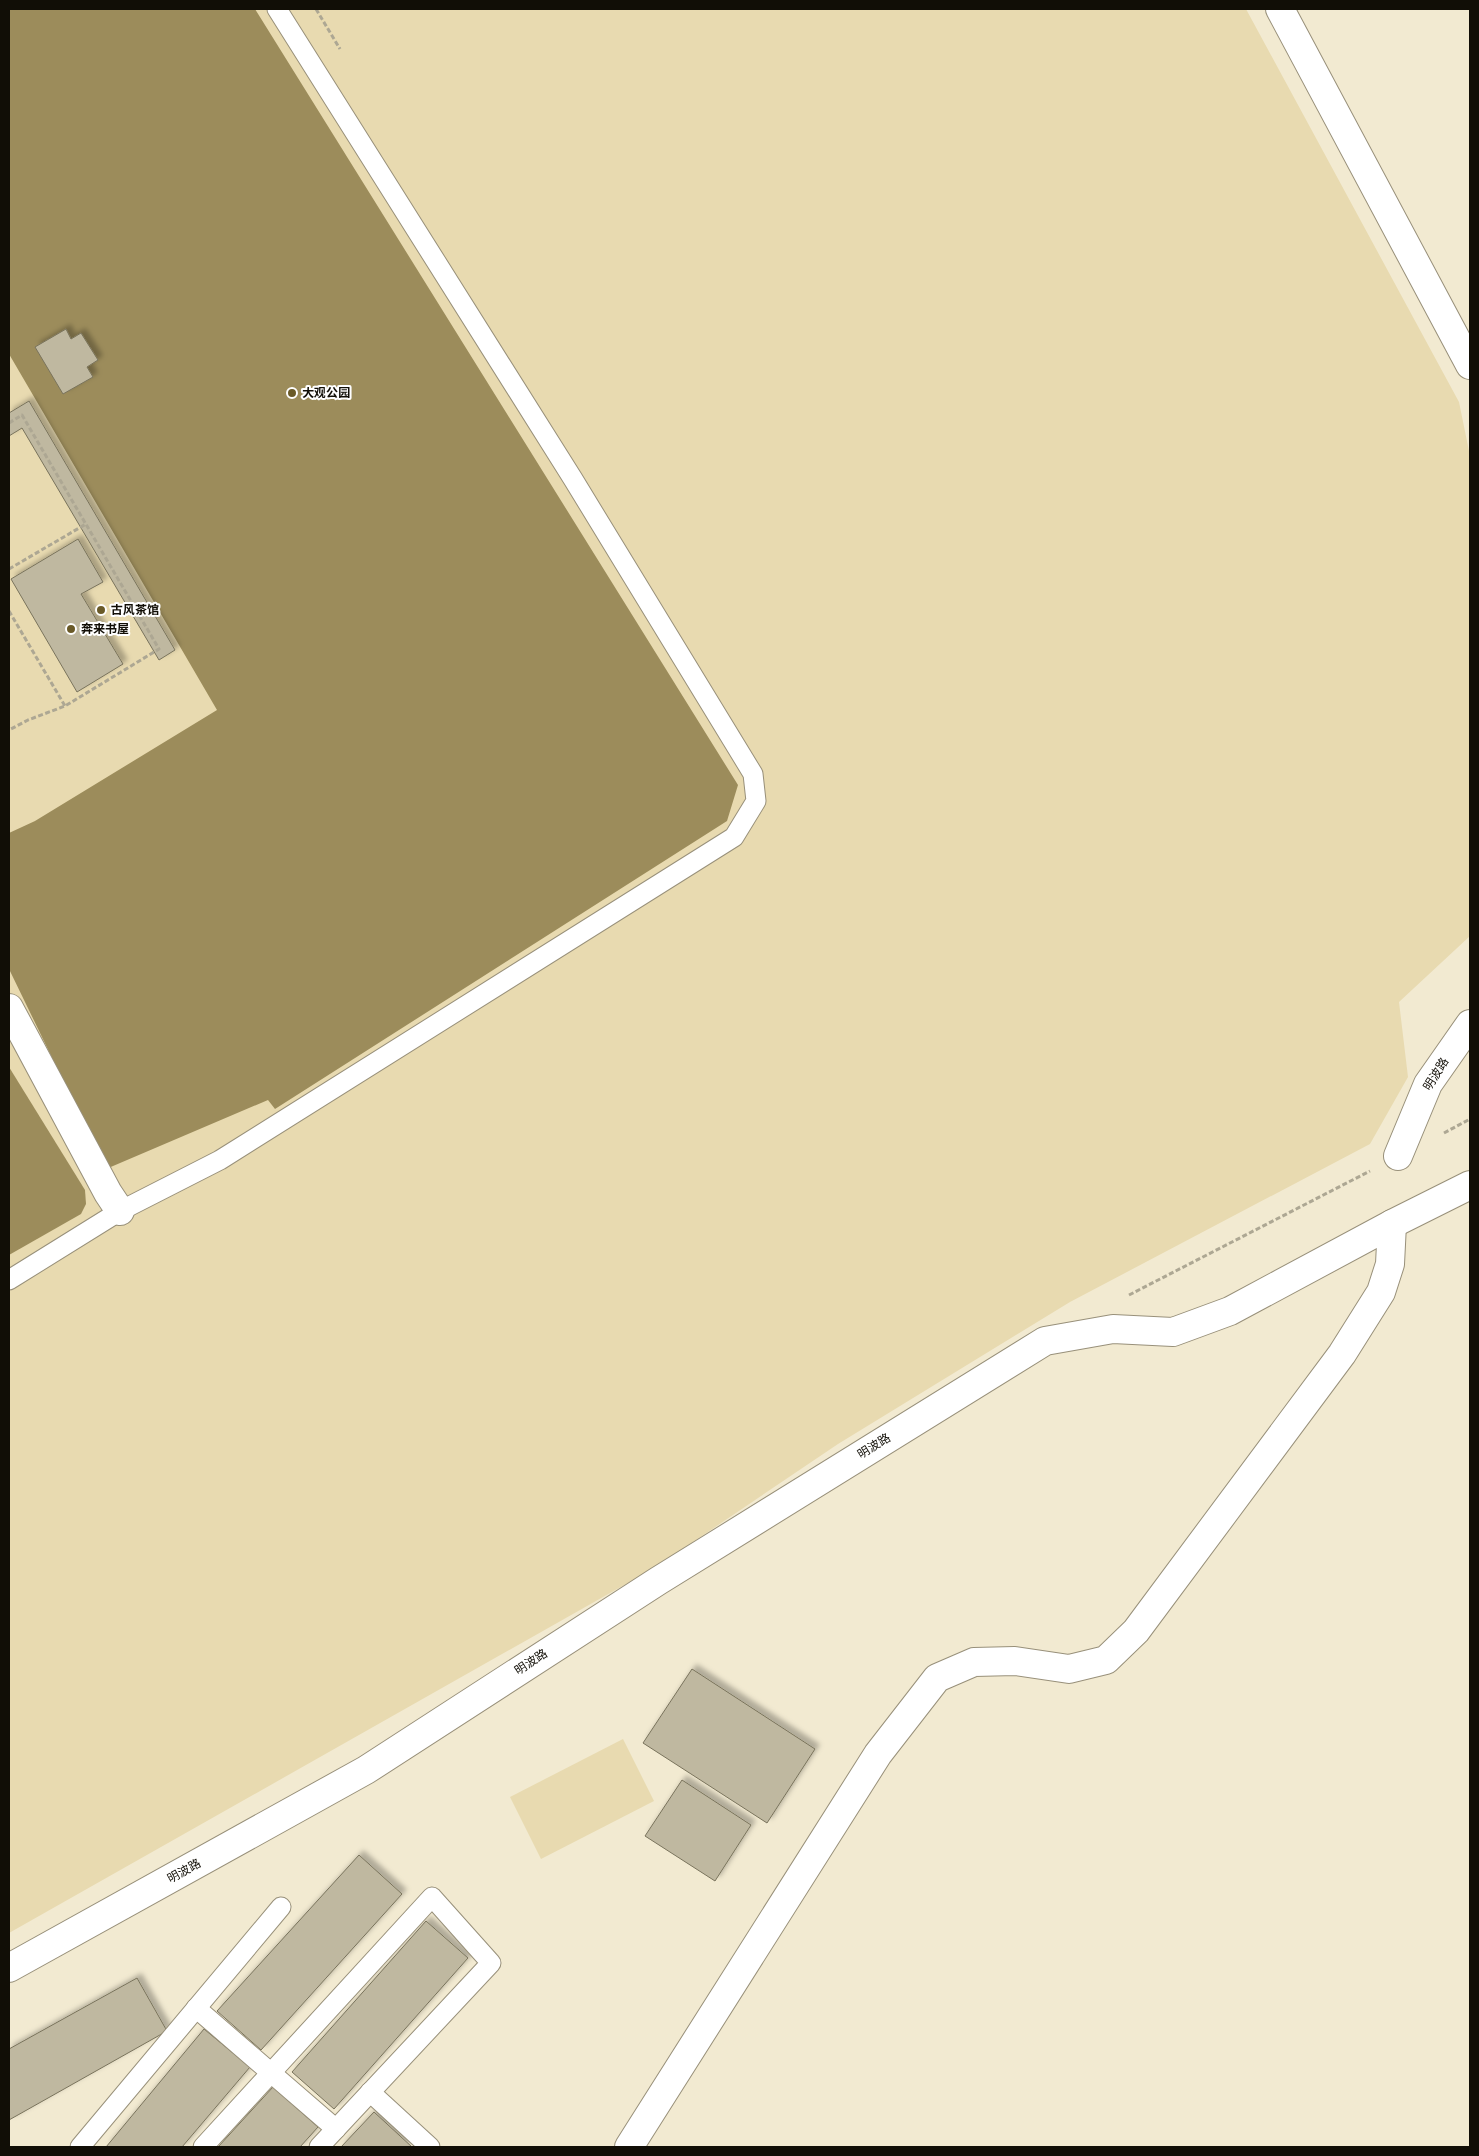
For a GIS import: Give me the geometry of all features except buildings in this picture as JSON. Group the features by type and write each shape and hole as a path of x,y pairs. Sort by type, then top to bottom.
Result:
{"street":[{"path":"1280,9 1470,365"},
{"path":"9,1008 108,1193 120,1211"},
{"name":"明波路","path":"1398,1156 1428,1084 1470,1024"},
{"path":"629,2147 878,1754 937,1678 974,1662 1015,1661 1069,1669 1106,1660 1136,1631 1342,1354 1381,1292 1390,1264 1392,1224 1470,1185"},
{"name":"明波路","path":"9,1968 366,1770 658,1581 1045,1341 1113,1329 1173,1332 1230,1311 1392,1224"}],"lane":[{"path":"9,1280 120,1211 220,1160 734,837 756,802 753,774 573,478 277,9"},
{"path":"203,2147 432,1897 491,1962 320,2147"},
{"path":"80,2147 281,1907"},
{"path":"196,2008 336,2129"},
{"path":"370,2092 430,2147"}],"path":[{"path":"9,423 22,415 160,649 65,706 28,720 9,730"},
{"path":"9,569 86,524"},
{"path":"9,611 65,706"},
{"path":"1122,1299 1398,1156"}],"shaded area":[{"path":"9,9 1246,9 1459,402 1470,456 1470,936 1399,1002 1408,1077 1370,1144 1070,1302 838,1444 656,1567 9,1933"},
{"name":"大观公园","path":"9,9 255,9 738,785 727,821 275,1109 268,1100 106,1169 9,969 9,833 35,821 217,710 9,354"},
{"path":"9,1067 85,1190 86,1204 81,1214 9,1255"},
{"path":"623,1739 654,1801 541,1859 510,1797"}],"place":[{"name":"大观公园","path":"292,393"},
{"name":"古风茶馆","path":"101,610"},
{"name":"奔来书屋","path":"71,629"}]}
